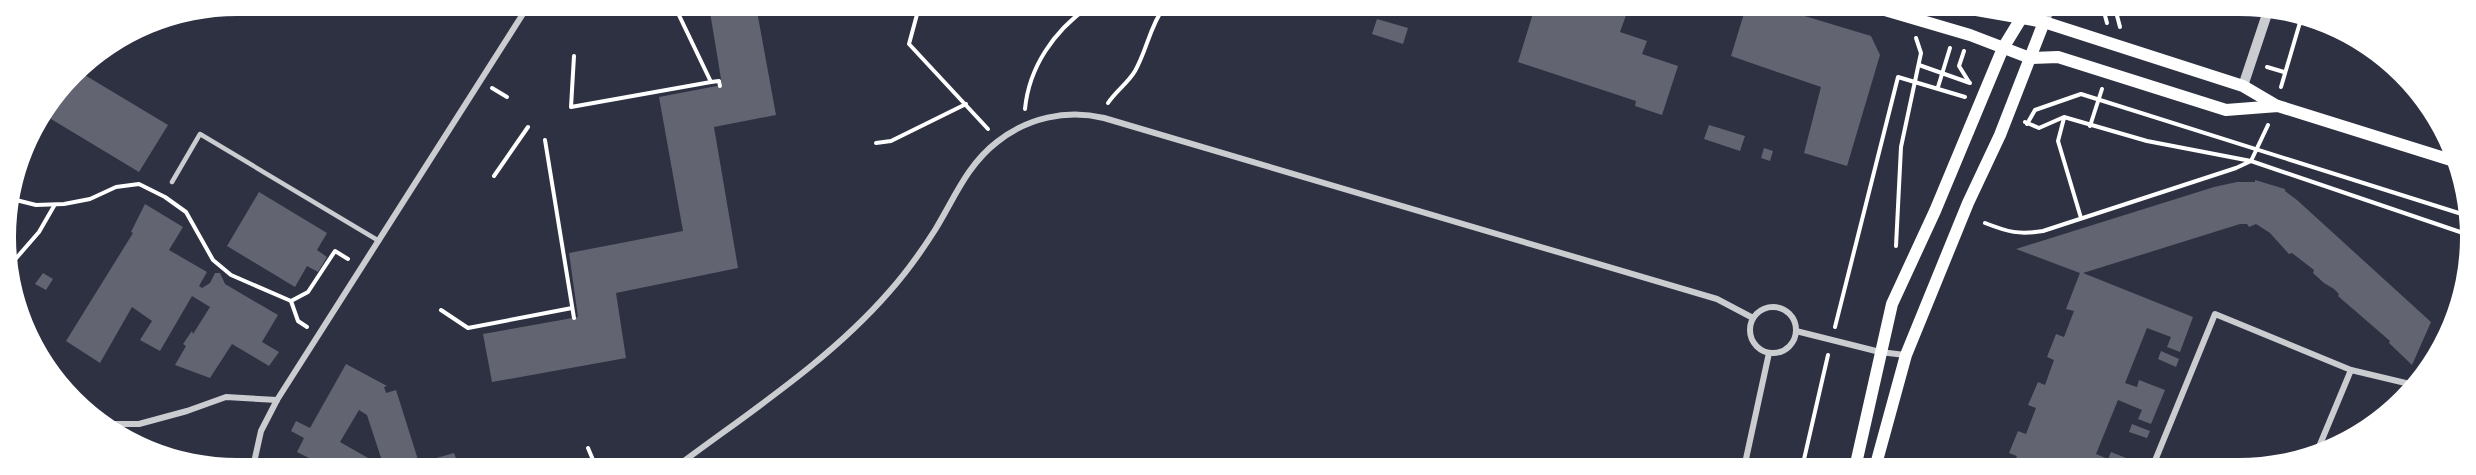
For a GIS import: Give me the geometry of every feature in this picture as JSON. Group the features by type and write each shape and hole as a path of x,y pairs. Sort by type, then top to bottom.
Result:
{"main road":[{"path":"1906,16 1970,34 2030,58 2058,57 2226,110 2278,106"},
{"path":"2016,16 2044,22 2243,86 2278,106 2445,158"},
{"path":"1857,458 1892,304 1931,220 2003,48 2022,17"},
{"path":"1878,458 1906,355 1968,203 2000,135 2044,22"}],"street":[{"path":"255,458 261,431 277,400 522,16"},
{"path":"2044,22 2047,16"},
{"path":"2243,86 2266,18"},
{"path":"687,458 808,367 867,317 923,248 976,162 998,141 1027,124 1065,114 1104,118 1717,299 1753,318"},
{"path":"1765,308 1780,308 1792,317 1796,331 1785,350 1769,353 1762,351 1749,333 1753,318 1765,308"},
{"path":"2156,458 2215,314 2351,370 2405,383"},
{"path":"1796,331 1880,352 1906,355"},
{"path":"1746,458 1769,353"},
{"path":"2321,443 2351,370"},
{"path":"120,424 139,424 226,398 277,400"}],"lane":[{"path":"172,182 200,134 379,241"}],"path":[{"path":"679,16 711,82"},
{"path":"916,16 909,44 998,141"},
{"path":"1027,124 1025,110 1027,88 1036,66 1066,25 1077,16"},
{"path":"1104,118 1114,93 1134,73 1158,16"},
{"path":"1985,223 2008,232 2024,234 2081,218 2236,168 2251,161 2278,106 2284,72 2299,25"},
{"path":"574,56 571,107 711,82 719,81 720,86"},
{"path":"1896,254 1901,147 1919,65 1970,83"},
{"path":"1865,210 1898,77 1938,87"},
{"path":"2027,123 2035,110 2081,94 2458,213"},
{"path":"876,143 891,141 966,104"},
{"path":"2039,128 2064,117 2147,141 2251,161 2460,232"},
{"path":"2064,117 2058,141 2081,218"},
{"path":"494,176 528,126"},
{"path":"545,140 574,318"},
{"path":"20,201 36,205 55,205 90,199 116,187 139,184 165,197 186,212 213,260 231,274 291,301 298,321 319,335"},
{"path":"17,257 39,232 55,205"},
{"path":"291,301 308,292 335,251 362,267"},
{"path":"441,310 468,328 572,308"},
{"path":"588,448 592,458"}],"building":[{"path":"711,16 758,16 776,115 714,127 738,268 616,293 626,358 492,382 483,334 578,317 569,253 683,231 659,97 722,85"},
{"path":"1532,16 1626,16 1620,32 1647,41 1642,54 1678,66 1662,115 1635,106 1636,101 1518,62"},
{"path":"1743,16 1805,16 1871,36 1880,55 1847,166 1804,153 1821,87 1731,56"},
{"path":"1377,19 1408,28 1403,44 1372,34"},
{"path":"86,76 168,125 139,172 51,119 62,103"},
{"path":"1709,125 1745,136 1740,151 1704,139"},
{"path":"1764,148 1773,151 1770,161 1761,158"},
{"path":"2255,180 2285,189 2431,322 2412,365 2389,343 2390,341 2338,296 2339,294 2334,289 2313,273 2314,270 2292,253 2289,254 2270,233 2256,224 2249,227 2247,224 2240,224 2083,273 2193,317 2180,352 2167,347 2171,337 2147,328 2125,383 2137,387 2139,380 2165,390 2151,424 2138,419 2142,410 2118,400 2096,454 2106,458 2016,458 2017,456 2009,453 2018,431 2026,434 2036,408 2028,405 2038,382 2045,385 2054,360 2047,357 2056,334 2064,337 2074,311 2066,309 2080,273 2016,249 2214,187 2237,182 2255,182"},
{"path":"259,192 327,233 317,250 327,257 318,272 307,266 295,287 227,246"},
{"path":"145,204 183,227 169,250 207,272 199,286 202,288 210,283 215,273 220,273 225,284 278,315 262,342 279,352 269,366 232,344 210,378 175,365 186,346 183,344 192,331 193,334 210,307 192,296 160,351 140,340 152,321 132,307 100,363 66,341 133,233 131,232"},
{"path":"43,273 53,279 46,290 35,284"},
{"path":"2161,351 2179,359 2176,367 2158,359"},
{"path":"346,364 387,386 384,387 386,393 396,390 417,458 381,458 367,415 359,410 340,442 368,458 309,458 297,452 304,438 291,431 296,421 310,428"},
{"path":"2132,424 2150,431 2147,438 2129,432"},
{"path":"2111,452 2126,458 2108,458"},
{"path":"454,453 456,458 436,458"}]}
